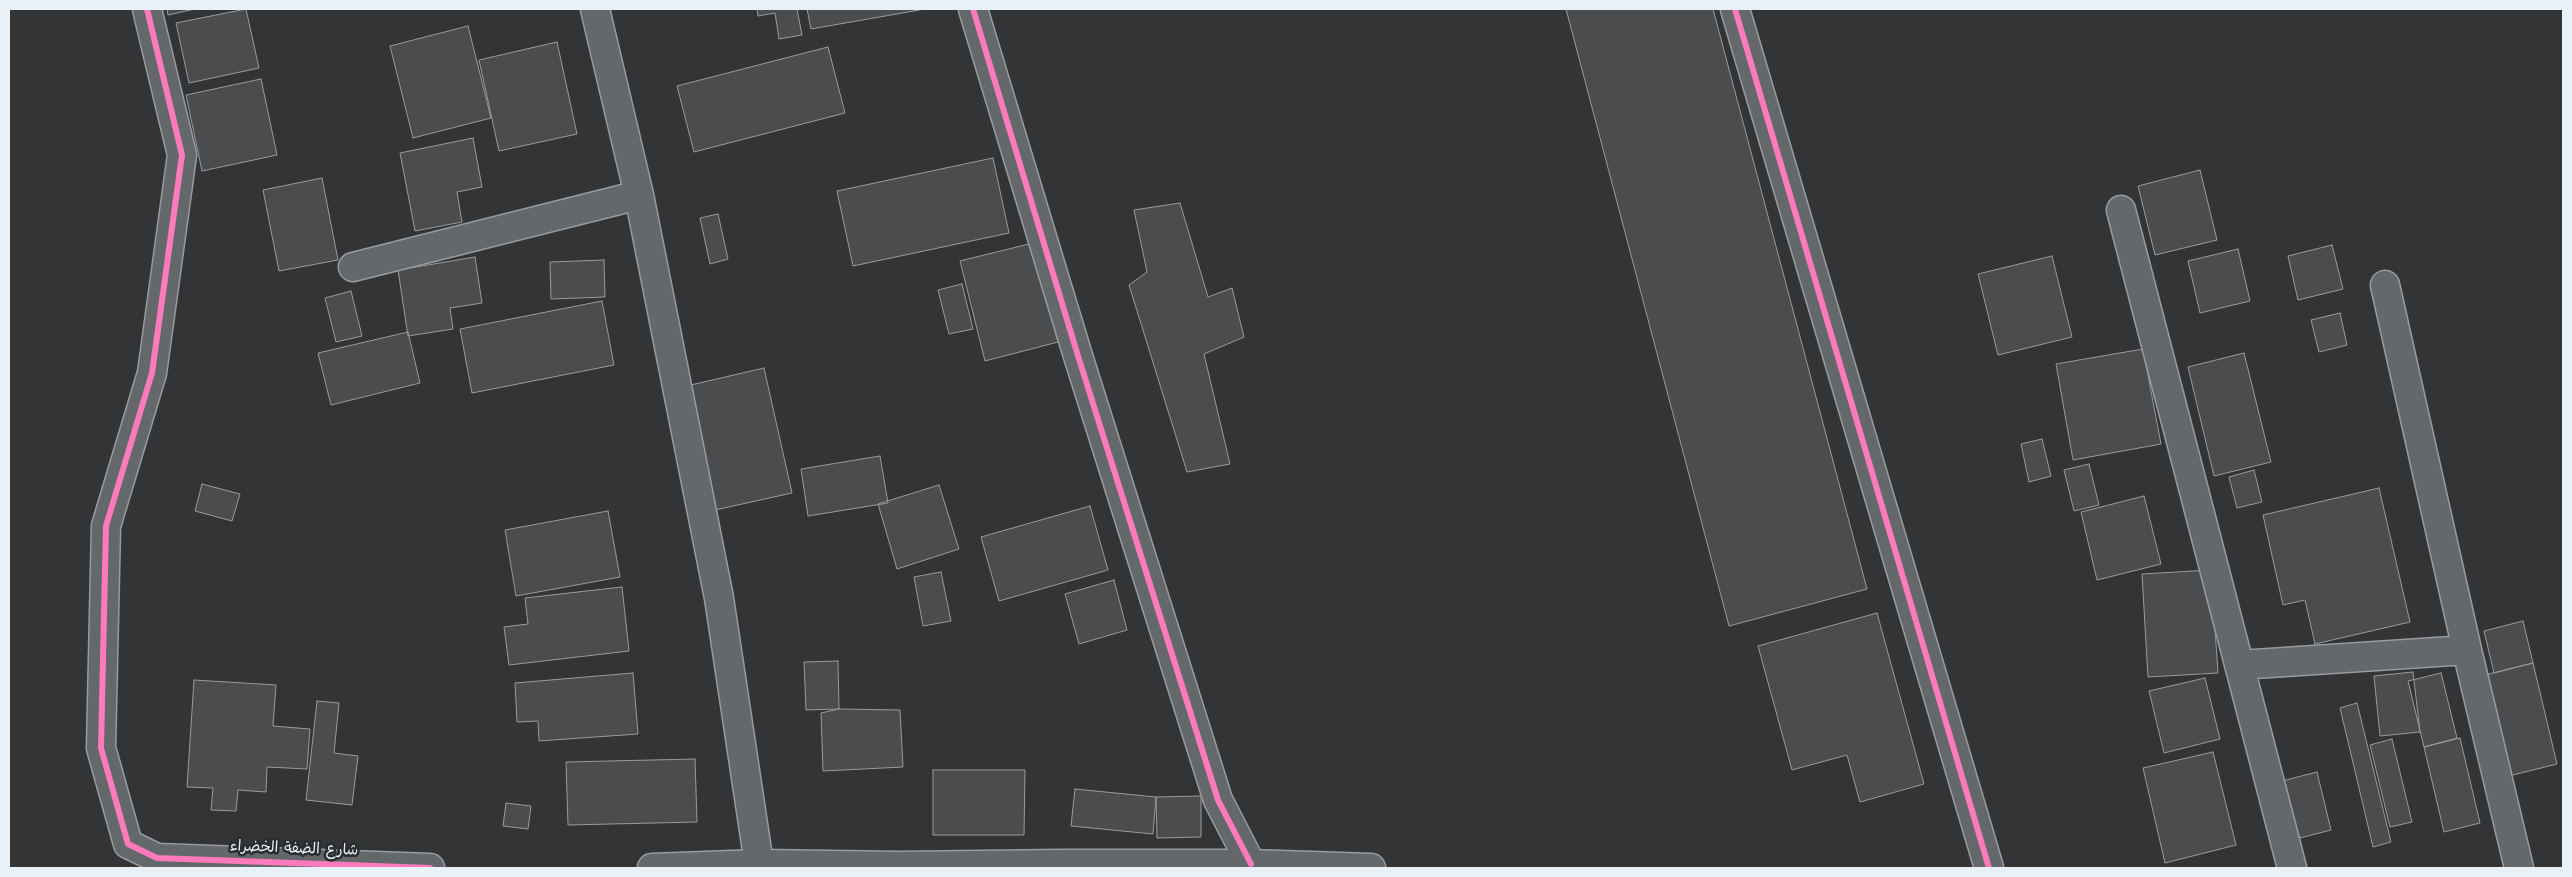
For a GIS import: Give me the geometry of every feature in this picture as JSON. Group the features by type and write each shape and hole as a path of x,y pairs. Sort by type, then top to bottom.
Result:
{"street":[{"name":"شارع الضفة الخضراء","path":"147,9 182,155 152,373 106,526 101,748 128,844 157,858 208,864 430,868"},
{"path":"595,9 639,195 719,598 759,864"},
{"path":"974,9 1078,356 1218,800 1251,864"},
{"path":"1735,9 1989,868"},
{"path":"353,267 639,195"},
{"path":"2121,210 2292,868"},
{"path":"2384,285 2519,868"},
{"path":"2239,665 2467,650"},
{"path":"652,868 759,864 900,867 1251,864 1371,868"}],"building":[{"path":"167,9 195,9 168,15"},
{"path":"246,9 259,68 189,83 176,23"},
{"path":"757,9 797,9 802,35 779,39 775,13 758,16"},
{"path":"807,9 925,9 811,29"},
{"path":"1566,9 1713,9 1867,589 1729,626"},
{"path":"468,26 491,118 413,138 390,46"},
{"path":"557,42 577,134 499,151 479,60"},
{"path":"828,47 845,113 694,152 677,86"},
{"path":"261,79 277,155 202,171 186,95"},
{"path":"473,138 482,187 457,192 462,222 415,231 400,153"},
{"path":"993,158 1009,233 853,266 837,191"},
{"path":"2200,170 2217,240 2155,255 2138,186"},
{"path":"322,178 338,260 279,271 263,190"},
{"path":"1180,203 1208,297 1232,288 1244,337 1204,354 1230,464 1187,472 1129,285 1147,272 1134,210"},
{"path":"718,214 728,259 710,264 700,218"},
{"path":"1033,243 1058,342 985,361 960,261"},
{"path":"2332,245 2343,289 2298,300 2288,256"},
{"path":"2238,249 2250,301 2200,313 2188,261"},
{"path":"2052,256 2072,337 1998,355 1978,274"},
{"path":"475,257 482,303 450,308 453,329 408,336 398,270"},
{"path":"604,260 605,297 551,299 550,262"},
{"path":"962,284 973,329 949,334 938,290"},
{"path":"351,291 362,336 336,342 325,298"},
{"path":"602,301 614,365 472,393 460,329"},
{"path":"2340,313 2347,345 2319,352 2311,320"},
{"path":"408,332 420,383 331,405 318,353"},
{"path":"2143,349 2161,444 2073,460 2056,364"},
{"path":"2244,353 2271,462 2214,476 2188,367"},
{"path":"764,368 792,493 706,512 678,388"},
{"path":"2042,439 2051,476 2029,482 2021,444"},
{"path":"880,456 888,503 808,516 801,469"},
{"path":"2089,464 2099,505 2074,511 2064,470"},
{"path":"2254,470 2262,502 2237,508 2229,477"},
{"path":"202,484 240,494 232,521 195,511"},
{"path":"939,485 959,549 897,569 878,504"},
{"path":"2379,488 2410,622 2315,644 2305,600 2283,605 2263,515"},
{"path":"2144,496 2161,564 2097,580 2081,512"},
{"path":"1090,506 1108,570 999,601 981,537"},
{"path":"608,511 620,577 516,596 505,530"},
{"path":"2211,570 2218,673 2148,677 2142,574"},
{"path":"941,572 951,621 923,626 914,577"},
{"path":"1114,580 1127,630 1079,644 1065,594"},
{"path":"622,587 629,651 509,665 504,627 528,624 525,598"},
{"path":"1877,613 1924,784 1860,802 1847,755 1792,770 1758,646"},
{"path":"2523,621 2533,663 2494,673 2484,631"},
{"path":"838,661 839,709 806,710 804,662"},
{"path":"2533,663 2557,764 2505,777 2481,676"},
{"path":"2413,672 2420,732 2380,736 2374,676"},
{"path":"633,673 638,734 539,741 538,721 517,722 515,683"},
{"path":"2441,673 2457,738 2424,747 2408,681"},
{"path":"2205,678 2220,739 2164,753 2149,691"},
{"path":"194,680 276,685 273,726 310,729 307,769 267,767 266,792 238,790 236,811 211,810 213,788 187,787"},
{"path":"317,701 339,703 334,753 358,756 352,805 306,800"},
{"path":"2357,703 2391,842 2373,847 2340,708"},
{"path":"839,709 900,710 903,767 823,771 821,713"},
{"path":"2460,738 2480,823 2444,832 2424,747"},
{"path":"2392,739 2412,822 2390,827 2370,745"},
{"path":"2213,752 2236,845 2165,863 2143,768"},
{"path":"695,759 697,822 568,825 566,762"},
{"path":"933,770 1025,770 1024,835 933,835"},
{"path":"2317,772 2331,830 2296,839 2282,781"},
{"path":"1075,789 1156,797 1153,834 1071,826"},
{"path":"1201,796 1201,837 1157,838 1156,797"},
{"path":"506,803 531,806 528,829 503,826"}],"cycle path":[{"path":"147,9 182,155 152,373 106,526 101,748 128,844 157,858 430,868"},
{"path":"973,9 1078,356 1218,800 1251,864"},
{"path":"1735,9 1989,868"}]}
